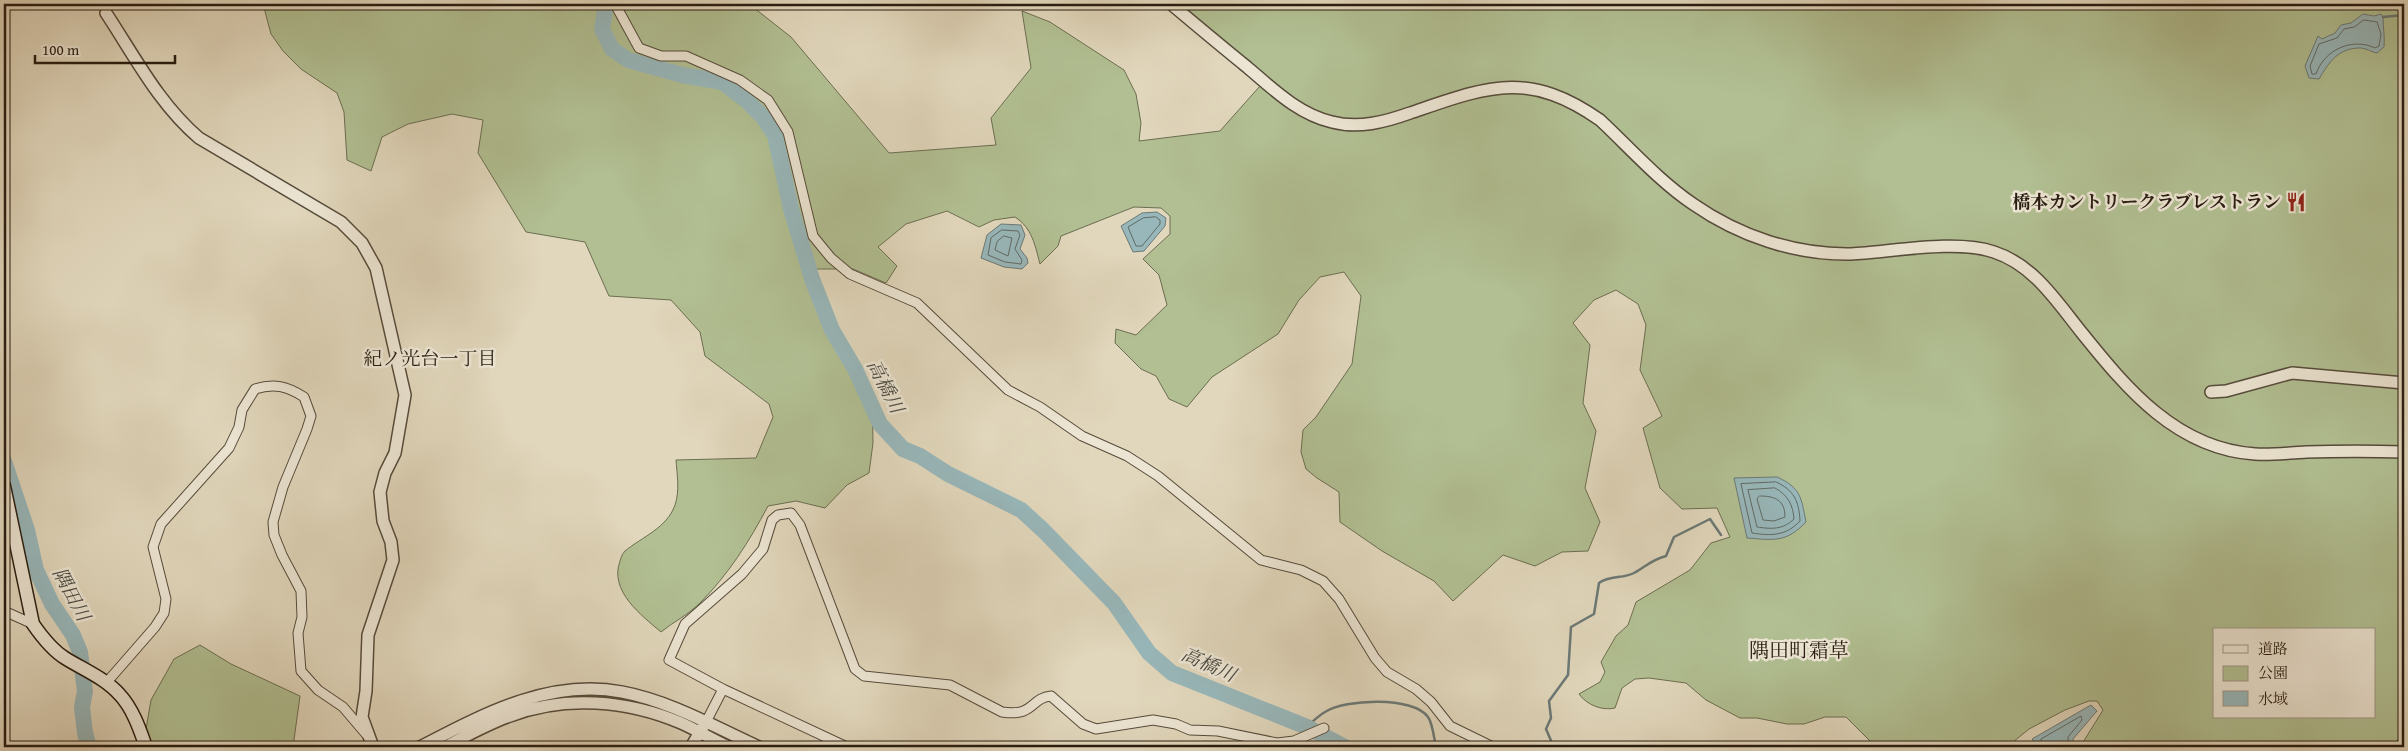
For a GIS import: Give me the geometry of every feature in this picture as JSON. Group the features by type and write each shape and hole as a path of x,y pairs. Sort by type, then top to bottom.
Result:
{"main road":[{"path":"4,486 34,624 43,638 64,657 107,682 122,696 130,709 146,747"},
{"path":"2401,747 2404,744"}],"street":[{"path":"1171,4 1293,106 1322,120 1348,125 1392,120 1470,93 1495,87 1520,87 1563,98 1586,110 1600,120 1693,204 1756,238 1788,247 1821,253 1850,254 1941,247 1992,251 2009,258 2036,276 2119,378 2147,408 2182,430 2215,446 2256,454 2404,452"},
{"path":"616,7 639,48 661,56 686,56 740,80 768,100 788,132 813,236 831,258 850,274 917,302 1008,390 1040,407 1082,436 1128,456 1158,476 1260,560 1301,570 1323,581 1339,599 1366,644 1387,672 1416,689 1431,702 1450,726 1493,747"},
{"path":"106,13 167,107 181,123 199,138 341,222 362,243 376,268 406,395 395,453 385,473 380,492 383,521 391,542 393,560 368,635 366,691 362,717 372,743"},
{"path":"2211,392 2226,392 2292,373 2404,383"},
{"path":"107,682 155,627 164,613 166,600 152,547 161,524 228,448 240,426 242,410 255,389 275,385 285,386 304,397 310,416 307,429 283,487 273,522 274,535 282,555 301,591 302,618 298,633 301,671 318,690 335,700 348,713 372,743"},
{"path":"847,747 722,689 669,660 685,624 742,574 763,549 772,520 778,515 791,513 800,525 856,669 864,676 950,685 1002,712 1022,713 1044,697 1051,696 1083,724 1096,729 1153,720 1176,724 1190,730 1218,731 1277,743 1294,741 1324,728"},
{"path":"4,611 34,624"},
{"path":"691,747 722,689"},
{"path":"420,747 477,718 520,701 550,693 587,690 620,692 644,698 706,722 759,747"},
{"path":"445,747 510,715 538,707 572,704 618,704 682,724 729,747"}],"green space":[{"path":"263,4 749,4 791,37 889,153 996,145 991,118 1031,68 1022,11 1050,22 1124,70 1136,94 1141,123 1139,141 1220,131 1260,86 1162,4 2404,4 2404,736 2391,747 2080,747 2103,710 2097,701 2089,701 2065,710 2029,729 2007,747 1876,747 1846,717 1825,717 1804,724 1787,724 1757,718 1740,718 1706,700 1686,683 1649,678 1635,679 1622,688 1615,708 1605,709 1595,706 1579,694 1600,682 1605,672 1601,662 1616,636 1628,625 1636,602 1690,570 1711,543 1730,537 1717,508 1682,509 1660,488 1643,428 1662,416 1640,370 1646,325 1638,304 1616,290 1594,300 1573,323 1590,345 1583,403 1596,431 1585,488 1600,522 1588,551 1562,552 1535,566 1503,555 1453,601 1434,581 1382,551 1340,522 1339,492 1306,469 1301,452 1303,430 1316,417 1352,364 1361,296 1344,272 1320,277 1299,300 1278,334 1212,377 1187,407 1169,399 1156,376 1141,369 1115,343 1116,329 1136,335 1167,305 1159,275 1143,259 1170,234 1170,216 1161,208 1134,207 1061,236 1058,246 1040,264 1029,232 1021,221 1015,217 994,220 979,227 947,211 906,224 878,247 897,266 886,283 853,269 815,269 837,326 872,389 873,443 869,473 847,485 825,508 796,501 768,506 729,570 710,593 695,608 661,632 636,610 623,592 618,572 622,555 660,526 671,513 677,494 676,460 756,458 773,417 769,404 705,356 700,332 671,300 609,296 585,242 526,232 478,153 483,120 452,114 408,124 382,137 371,171 347,160 344,112 337,93 301,69 283,51 271,34"},
{"path":"200,645 231,664 300,696 293,747 153,747 146,729 151,700 174,659"}],"water":[{"path":"2363,14 2374,16 2381,14 2383,17 2384,47 2377,53 2362,48 2347,50 2331,61 2319,79 2309,78 2305,66 2318,36 2322,39 2335,33 2341,25 2351,23"},
{"path":"1157,212 1166,218 1165,226 1144,251 1133,252 1121,226 1142,213"},
{"path":"1001,224 1021,225 1025,235 1020,249 1027,258 1028,263 1022,269 1004,267 981,258 987,235"},
{"path":"1777,477 1791,485 1799,494 1806,522 1792,534 1779,539 1747,538 1734,478"},
{"path":"2091,705 2097,711 2073,739 2073,747 2038,747 2032,739"}],"waterway":[{"name":"高橋川","path":"606,4 602,29 612,49 628,60 682,75 722,82 747,101 763,117 775,135 791,209 812,279 832,330 855,369 880,424 903,449 920,456 948,474 1021,510 1114,603 1149,653 1172,673 1307,727 1345,747"},
{"path":"2383,17 2404,15"},
{"name":"隅田川","path":"4,461 27,530 36,570 52,604 73,635 80,652 85,691 82,707 85,733 89,747"},
{"path":"1552,747 1546,729 1551,718 1549,701 1568,675 1571,627 1594,614 1599,583 1607,579 1630,575 1653,561 1666,556 1674,537 1710,519 1721,535"},
{"path":"1307,727 1325,712 1347,704 1362,702 1394,703 1420,710 1428,717 1436,747"}],"place":[{"name":"橋本カントリークラブレストラン","path":"2296,202"}],"district":[{"name":"紀ノ光台一丁目","path":"430,358"},
{"name":"隅田町霜草","path":"1799,650"}]}
